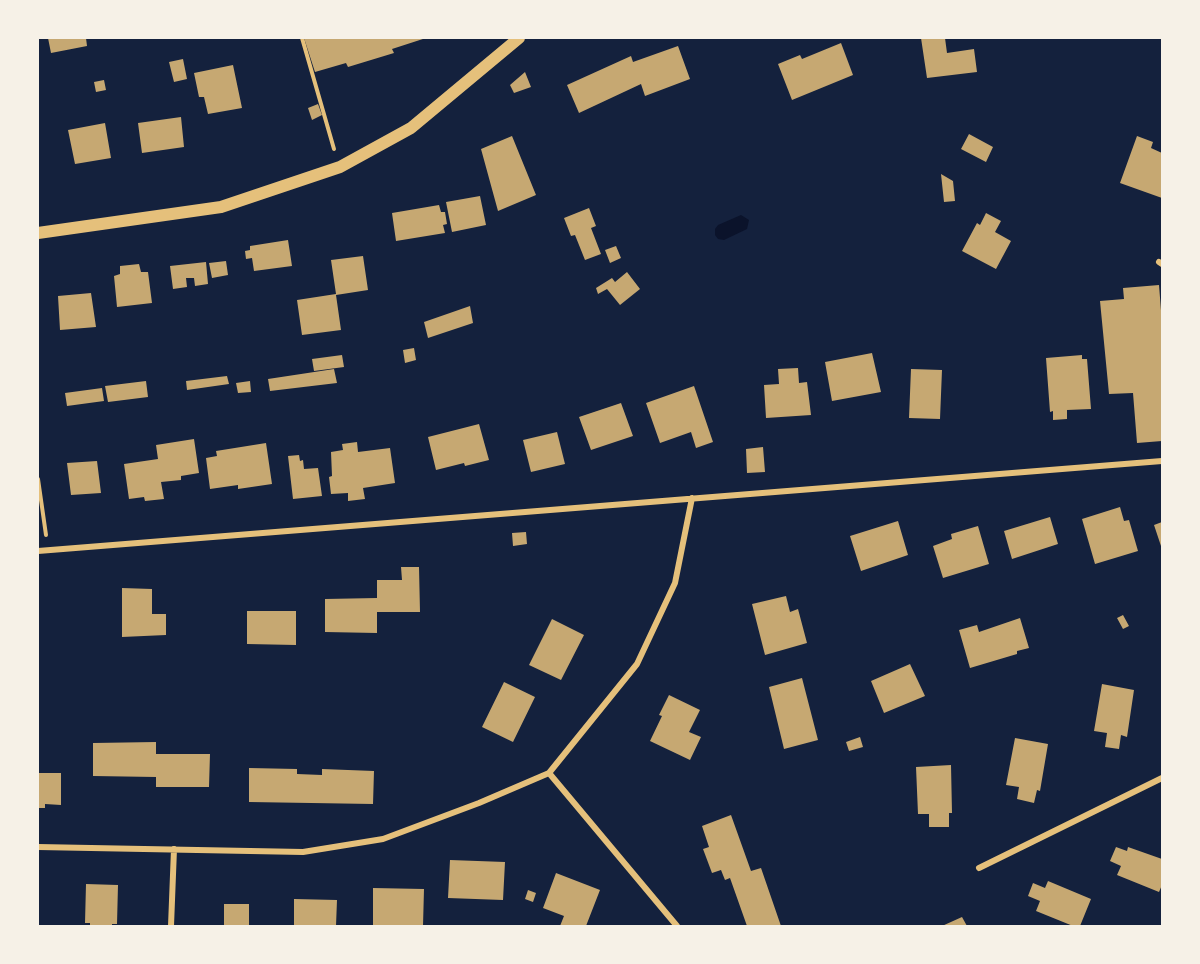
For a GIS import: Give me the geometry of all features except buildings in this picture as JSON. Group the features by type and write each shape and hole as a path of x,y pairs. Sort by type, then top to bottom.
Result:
{"main road":[{"path":"38,233 221,207 340,167 411,128 519,38"}],"street":[{"path":"38,551 1162,461"},
{"path":"38,847 303,852 383,839 479,803 549,773 637,664 675,583 692,498"},
{"path":"549,773 677,927"},
{"path":"979,868 1162,778"},
{"path":"171,927 174,849"}],"path":[{"path":"302,38 340,167"},
{"path":"38,479 48,550"}],"water":[{"path":"741,215 749,220 747,229 724,240 718,239 715,229 718,225"}]}
